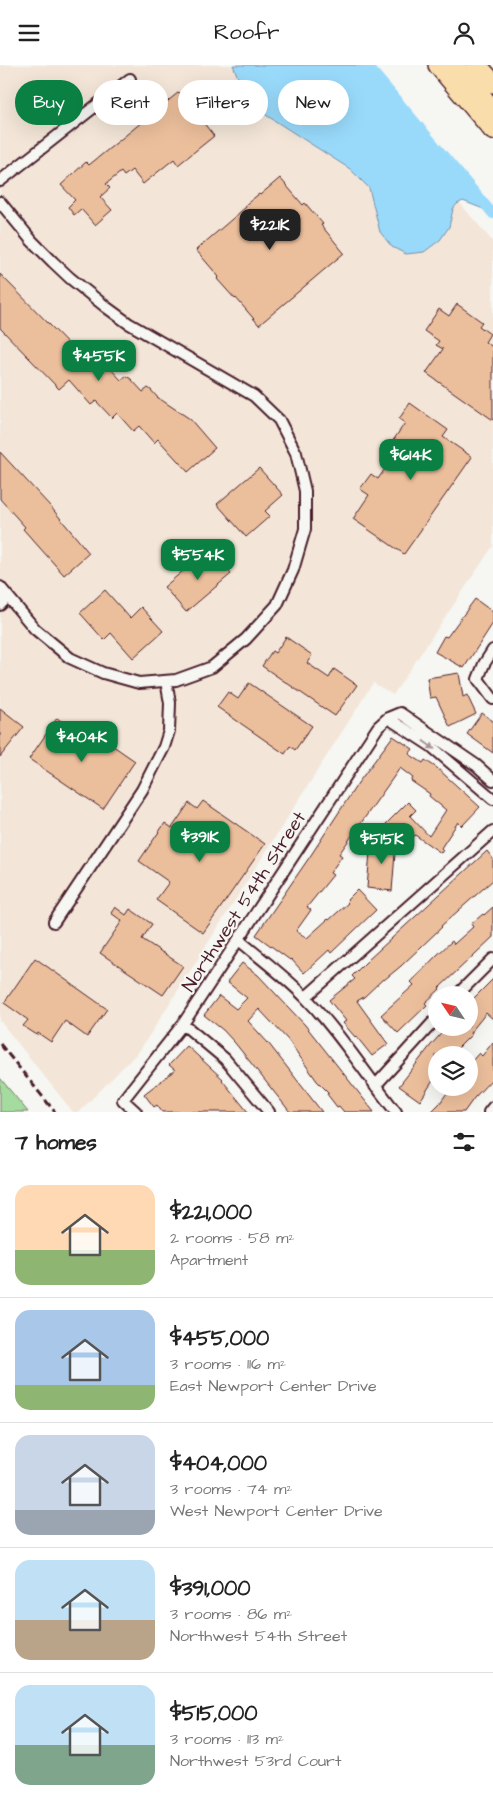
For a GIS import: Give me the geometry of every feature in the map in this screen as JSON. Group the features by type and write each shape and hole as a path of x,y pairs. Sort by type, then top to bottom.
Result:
{"highway":[{"path":"438,65 493,130"},
{"path":"455,65 493,109"},
{"path":"478,65 493,83"}],"street":[{"path":"0,181 130,79"},
{"path":"0,202 32,241 89,294 128,323 254,396 279,420 296,453 305,491 305,529 294,570 277,605 246,639 212,667 176,680 139,683 103,673 70,658 34,629 0,587"},
{"path":"0,605 8,597"},
{"path":"493,650 484,664 478,679 493,699"},
{"path":"54,922 142,790 164,747 169,731 170,703 166,681"},
{"path":"388,718 400,713 476,765 493,780"},
{"path":"388,718 431,746 493,799"},
{"name":"Northwest 54th Street","path":"136,1112 123,1100 183,1024 378,727 388,718"},
{"path":"306,997 493,831"},
{"path":"239,940 306,997 396,1112"},
{"path":"466,986 493,959"},
{"path":"183,1024 225,1059 269,1112"},
{"path":"375,1086 428,1028"},
{"path":"489,1112 493,1107"}],"shaded area":[{"path":"0,65 342,65 493,242 493,546 393,695 373,683 140,1050 79,1112 73,1112 0,1021"}],"green space":[{"path":"0,1078 28,1112 0,1112"}],"water":[{"path":"233,65 367,65 491,212 463,201 453,209 449,227 440,240 424,252 406,254 392,247 380,232 369,188 350,169 281,125 349,125 349,80 278,80 278,123 268,116 268,80 239,80"}],"building":[{"path":"178,93 178,125 205,125 214,136 178,165 174,159 143,184 132,170 124,176 121,172 106,184 110,188 100,197 112,210 95,225 81,209 74,215 68,207 75,200 61,185 86,162 89,165 138,125 168,125 168,101"},
{"path":"280,178 303,205 305,203 323,224 321,225 344,253 259,325 217,279 219,277 196,250 246,207 245,205"},
{"path":"0,274 96,372 104,364 121,380 126,376 131,379 143,392 148,388 157,397 190,419 215,448 188,472 158,439 154,443 139,426 133,431 117,413 112,418 96,401 91,405 69,380 59,389 0,328"},
{"path":"457,304 482,322 479,326 490,334 485,342 493,347 493,420 426,373 443,349 436,345 439,341 424,331 439,309 449,316"},
{"path":"410,403 448,430 443,437 472,457 404,554 353,519 369,495 360,489 371,474 378,479 398,450 390,445 405,423 399,419"},
{"path":"0,452 50,506 89,553 64,575 23,529 25,527 0,499"},
{"path":"259,468 283,495 265,511 270,516 246,537 217,504"},
{"path":"209,549 231,574 186,612 164,587"},
{"path":"105,590 130,618 141,607 163,631 133,658 111,633 104,640 80,613"},
{"path":"475,599 493,612 493,623 464,668 435,652 444,636 447,637"},
{"path":"286,637 312,655 307,663 329,678 334,669 357,685 335,716 262,666 272,651 275,653"},
{"path":"459,673 463,697 467,695 476,714 450,727 436,697 430,698 427,678"},
{"path":"249,683 312,726 295,750 290,746 285,754 217,707 228,692 238,699"},
{"path":"0,708 24,727 0,757"},
{"path":"482,713 493,721 493,753 467,734"},
{"path":"57,718 85,738 88,734 103,744 106,741 135,761 103,809 29,759"},
{"path":"393,736 413,749 409,754 423,763 425,760 437,768 480,807 462,826 458,822 441,848 443,850 441,853 415,835 405,845 385,825 408,802 416,810 410,816 429,836 446,810 429,796 430,794 411,781 413,778 400,768 339,854 342,856 330,873 333,875 307,907 311,910 296,931 307,938 348,903 346,901 357,890 376,910 331,953 329,950 304,973 291,959 256,935 358,783"},
{"path":"203,801 265,844 203,933 156,900 169,882 139,861 165,823 172,828 189,803 197,809"},
{"path":"371,840 396,841 392,891 367,888"},
{"path":"487,851 493,859 493,880 441,926 401,966 357,1001 388,1044 372,1056 343,1023 346,1021 329,1000 355,979 352,976 368,960"},
{"path":"115,907 126,915 130,909 152,924 142,939 183,966 163,995 100,953 122,921 111,913"},
{"path":"493,907 493,937 441,986 428,986 428,1000 425,1003 427,1005 398,1033 381,1015 414,985 411,982 436,956 452,941 454,944 473,927 471,924"},
{"path":"35,958 107,1009 87,1037 65,1021 51,1042 23,1026 28,1020 4,1003"},
{"path":"242,963 258,975 305,1025 374,1112 344,1112 339,1106 337,1107 327,1094 329,1093 317,1081 288,1040 259,1009 248,1021 269,1044 322,1112 290,1112 235,1043 223,1030 204,1015 219,996 236,1009 247,998 227,982"},
{"path":"493,979 493,1019 486,1013 478,1023 478,994"},
{"path":"439,1036 470,1036 460,1046 431,1045"},
{"path":"493,1042 493,1078 478,1094 478,1054 482,1056"},
{"path":"187,1046 223,1079 248,1112 162,1112 157,1105 154,1107 144,1094 175,1070 169,1065"},
{"path":"428,1049 428,1088 420,1101 399,1086"},
{"path":"445,1096 476,1096 464,1112 431,1112"}],"waterway":[{"path":"367,65 493,214"}],"railway":[{"path":"0,1044 55,1112"}]}
